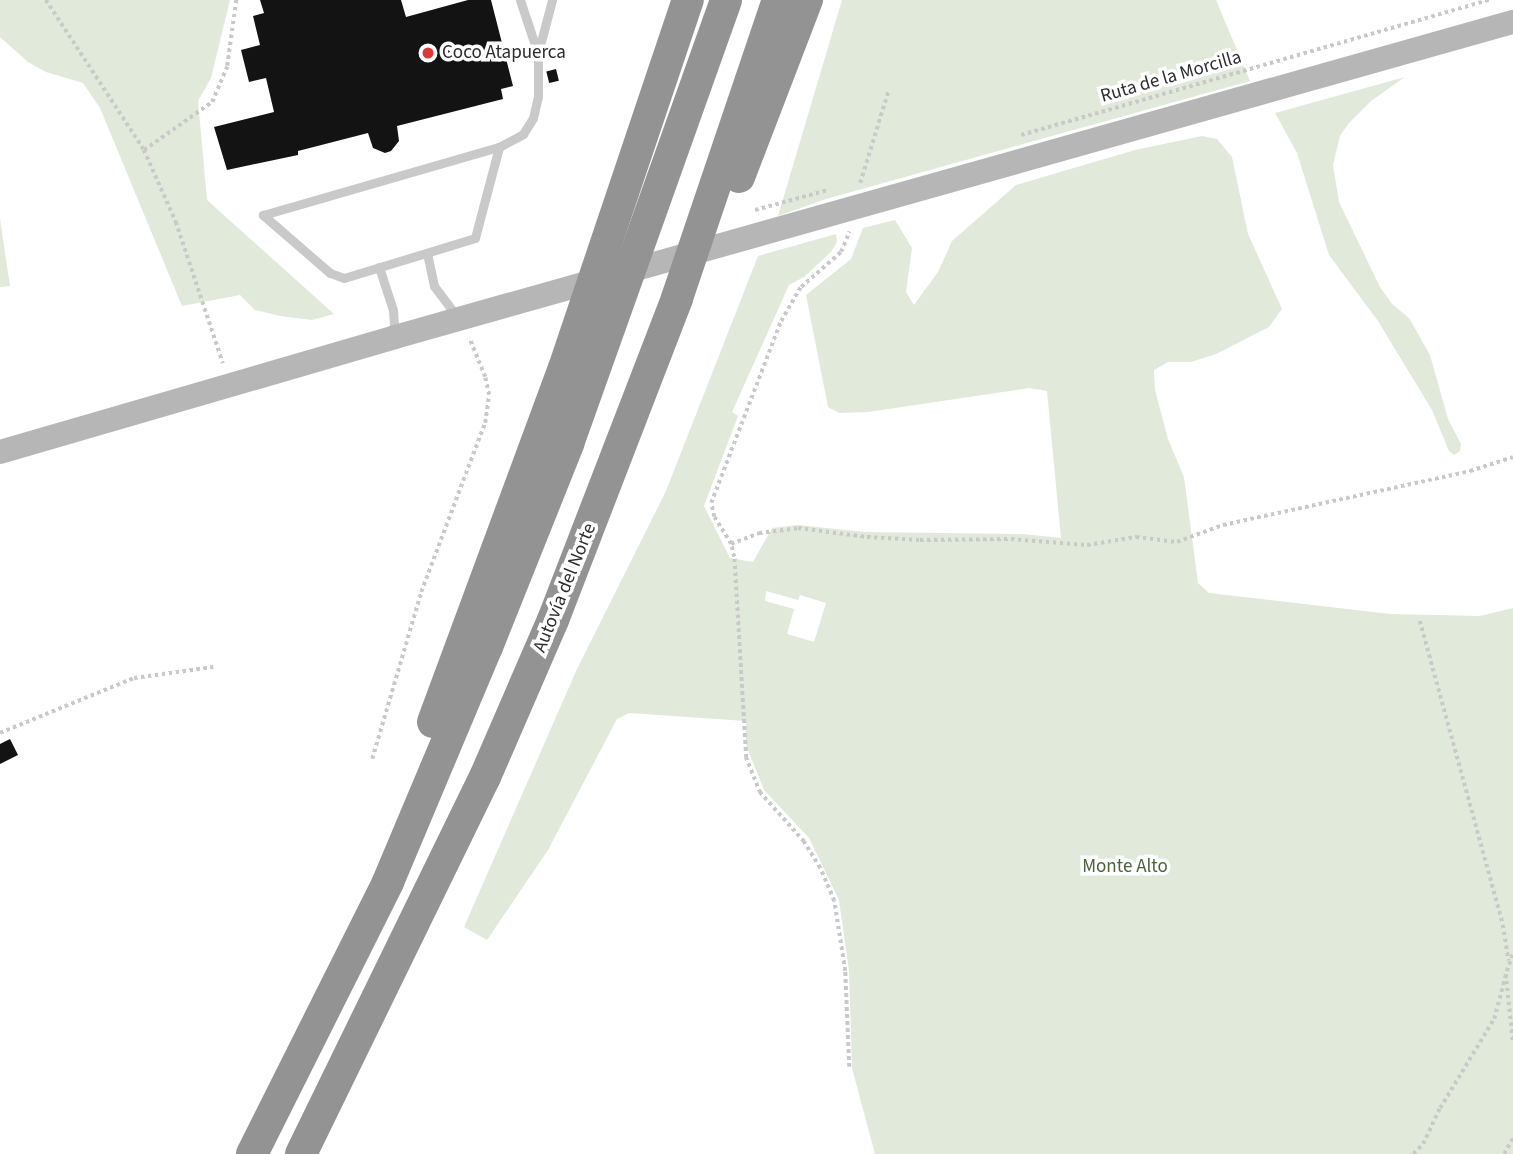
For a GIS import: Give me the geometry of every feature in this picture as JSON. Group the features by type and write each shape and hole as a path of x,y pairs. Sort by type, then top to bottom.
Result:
{"highway":[{"path":"283,1094 468,631 569,355 688,0"},
{"path":"252,1154 388,882 502,609 568,444 726,0"},
{"name":"Autovía del Norte","path":"301,1154 485,777 553,620 677,299 778,0"},
{"path":"677,299 701,273 807,0"}],"main road":[{"path":"0,452 395,337 1513,22"}],"lane":[{"path":"520,0 538,52"},
{"path":"499,147 475,238 344,278 330,273 263,215 499,147 523,134 533,118 538,97 538,52 552,0"},
{"path":"427,253 435,286 472,317"},
{"path":"379,267 393,310 395,337"}],"path":[{"path":"46,0 144,150 199,283 229,386"},
{"path":"144,150 212,102 226,66 236,0"},
{"name":"Ruta de la Morcilla","path":"1019,136 1490,0"},
{"path":"849,1067 845,971 834,901 804,842 760,793 746,758 734,557 731,544 714,517 711,503 781,321 801,287 841,252 848,237 852,208 888,92"},
{"path":"860,182 873,178"},
{"path":"372,759 421,592 485,423 489,395 472,317"},
{"path":"731,544 759,533 799,527 867,537 920,540 1011,539 1087,545 1136,537 1177,542 1223,524 1471,471 1513,457"},
{"path":"1420,621 1503,925 1509,961"},
{"path":"0,733 134,678 213,667"},
{"path":"1413,1154 1423,1144 1440,1108 1493,1019 1513,955"},
{"path":"1506,974 1513,1042"},
{"path":"1504,1154 1513,1138"}],"green space":[{"path":"0,0 230,0 211,78 198,101 207,200 334,314 312,320 280,316 255,310 240,295 182,306 100,108 83,83 46,72 28,62 0,37"},
{"path":"842,0 1216,0 1250,81 826,199 778,216"},
{"path":"1405,77 1371,101 1349,123 1340,136 1333,165 1339,202 1380,287 1392,304 1409,318 1430,355 1448,419 1461,444 1460,451 1454,455 1449,451 1432,410 1378,321 1329,255 1297,153 1275,113"},
{"name":"Monte Alto","path":"1202,136 1217,139 1232,157 1248,234 1282,309 1269,327 1216,354 1191,362 1168,362 1154,370 1155,390 1168,439 1184,477 1198,583 1209,593 1390,614 1480,616 1513,608 1513,1154 875,1154 852,1068 849,971 839,900 809,838 764,790 746,745 746,721 629,713 617,719 548,850 487,940 464,927 577,669 666,491 758,256 836,234 837,242 831,252 804,277 789,285 732,412 738,416 704,506 730,558 753,562 772,528 798,525 865,532 1023,534 1061,538 1047,391 1029,388 868,412 839,413 828,407 806,295 851,259 863,228 895,220 912,248 906,292 914,305 938,272 952,241 1016,185 1135,150","holes":["766,591 798,600 800,595 826,603 814,642 787,634 794,609 765,601"]},
{"path":"0,219 10,286 0,287"}],"building":[{"path":"260,0 401,0 406,17 468,0 491,0 513,86 501,89 503,99 397,126 399,141 391,151 385,153 373,148 368,133 298,151 298,155 227,170 214,127 274,112 266,78 249,82 241,50 260,45 253,16 264,13"},
{"path":"556,69 559,81 549,83 546,71"},
{"path":"10,739 18,755 0,764 0,744"}],"place":[{"name":"Coco Atapuerca","path":"428,53"}]}
